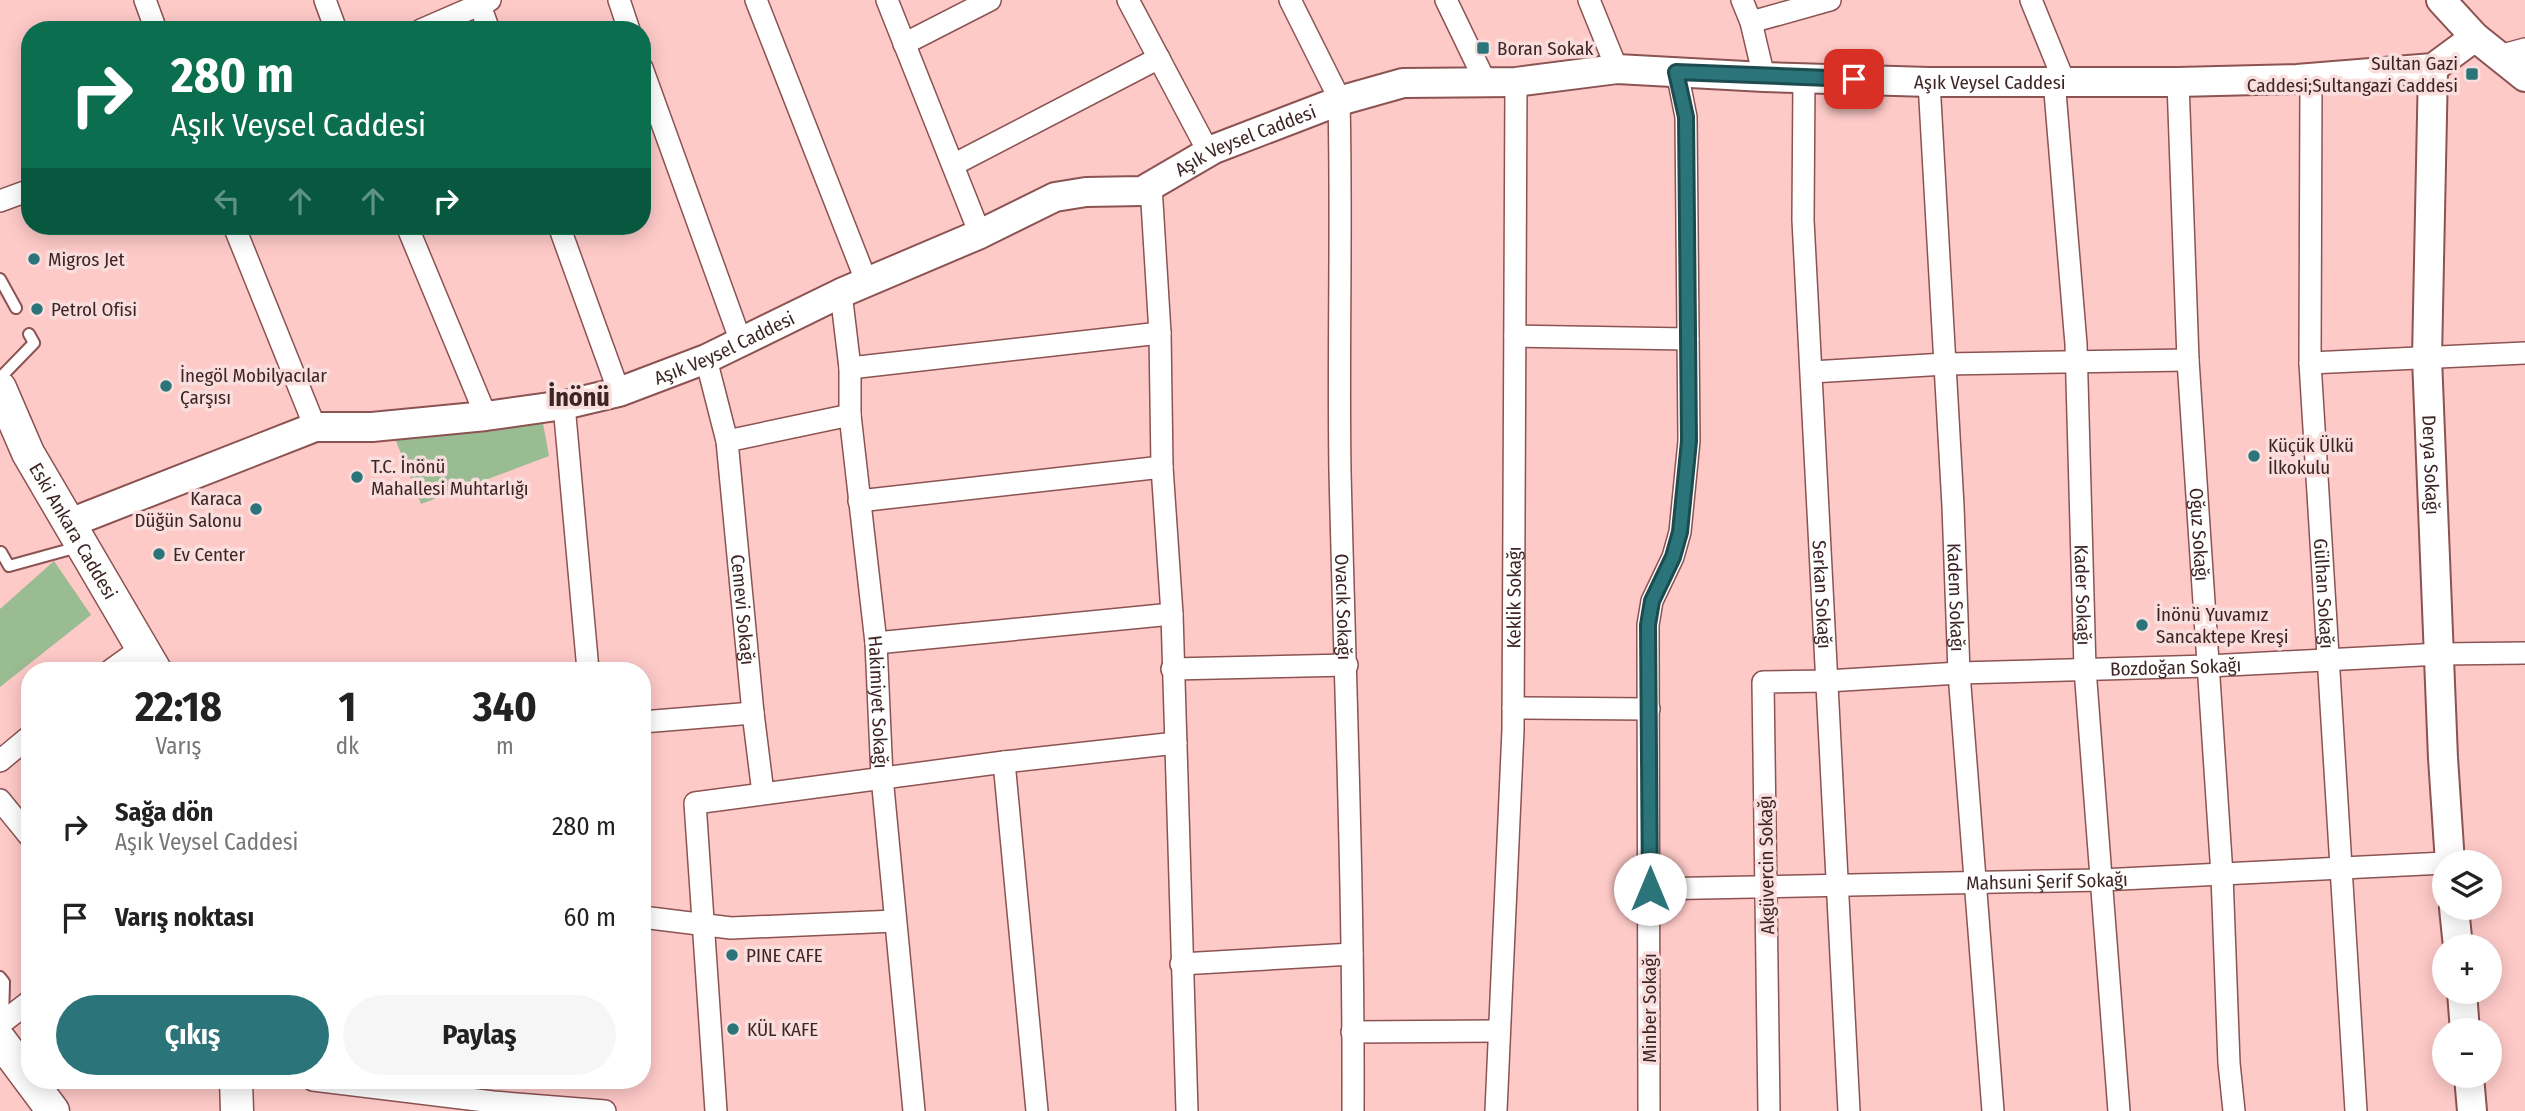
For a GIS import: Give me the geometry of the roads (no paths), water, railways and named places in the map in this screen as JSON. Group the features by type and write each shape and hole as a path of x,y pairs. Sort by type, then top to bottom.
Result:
{"main road":[{"name":"Eski Ankara Caddesi","path":"0,388 9,428 76,534 149,659"},
{"path":"2,1035 21,1067"},
{"path":"236,1089 237,1111"}],"street":[{"path":"145,0 153,21"},
{"path":"324,0 332,21"},
{"path":"619,0 626,21"},
{"path":"756,0 867,283"},
{"path":"887,0 980,234"},
{"path":"904,44 989,0"},
{"path":"1128,0 1209,153"},
{"path":"1290,0 1339,101"},
{"path":"1446,0 1486,83"},
{"path":"1588,0 1617,69"},
{"path":"1742,0 1751,22 1763,77"},
{"path":"1751,22 1830,0"},
{"name":"Kader Sokağı","path":"2031,0 2059,81 2076,362 2085,669 2119,1111"},
{"path":"2441,0 2475,37 2512,52 2525,77"},
{"path":"441,21 483,2 487,21"},
{"path":"2433,68 2475,37"},
{"path":"953,165 1159,58"},
{"name":"Aşık Veysel Caddesi","path":"76,534 316,427 372,426 486,416 564,405 619,392 706,359 841,293 980,234 1055,197 1086,192 1142,191 1209,153 1339,101 1403,83 1516,82 1617,69 1929,82 2178,82 2311,78 2433,68"},
{"name":"Derya Sokağı","path":"2433,68 2427,358 2448,850"},
{"name":"Minber Sokağı","path":"1649,1111 1648,625 1652,601 1673,557 1680,532 1689,441 1686,117 1676,72"},
{"name":"Serkan Sokağı","path":"1804,77 1802,220 1849,1111"},
{"name":"Gülhan Sokağı","path":"2311,78 2310,363 2356,1111"},
{"name":"Keklik Sokağı","path":"1496,1111 1513,708 1516,82"},
{"name":"Kadem Sokağı","path":"1929,82 1959,673 1993,1111"},
{"name":"Oğuz Sokağı","path":"2178,82 2188,360 2234,1111"},
{"path":"651,93 741,342"},
{"name":"Ovacık Sokağı","path":"1339,101 1342,215 1340,469 1347,665 1353,1111"},
{"path":"1151,186 1160,333 1162,467 1172,614 1187,1111"},
{"path":"0,201 21,193"},
{"path":"238,235 316,427"},
{"path":"411,235 486,416"},
{"path":"562,235 619,392"},
{"name":"Hakimiyet Sokağı","path":"841,293 850,368 850,415 876,643 882,777 914,1111"},
{"path":"850,368 1160,333"},
{"path":"1515,336 1688,340"},
{"path":"2310,363 2525,353"},
{"name":"Cemevi Sokağı","path":"706,359 727,441 763,793"},
{"path":"1812,372 1945,364 2188,360"},
{"path":"564,405 587,662"},
{"path":"727,441 850,415"},
{"path":"859,501 1162,467"},
{"path":"876,643 1172,614"},
{"name":"Bozdoğan Sokağı","path":"1827,681 1959,673 2525,653"},
{"path":"1172,668 1347,665"},
{"name":"Akgüvercin Sokağı","path":"1769,1111 1763,682 1827,681"},
{"path":"1513,708 1649,709"},
{"path":"651,721 753,713"},
{"path":"716,1111 695,803 1004,761 1176,743"},
{"path":"0,761 21,744"},
{"path":"1004,761 1037,1111"},
{"path":"0,800 21,826"},
{"name":"Mahsuni Şerif Sokağı","path":"1650,889 2101,880 2432,864"},
{"path":"651,918 731,928 895,920"},
{"path":"1181,964 1352,954"},
{"path":"2,1035 21,1012"},
{"path":"1352,1032 1499,1031"},
{"path":"2470,1088 2472,1111"},
{"path":"387,1089 493,1102 605,1111"}],"lane":[{"path":"0,279 16,308"},
{"path":"0,378 34,343 29,334"},
{"path":"1,552 9,566 76,534"},
{"path":"0,976 5,982 2,1035"}],"place":[{"name":"Boran Sokak","path":"1483,48"},
{"name":"Sultan Gazi Caddesi;Sultangazi Caddesi","path":"2472,74"},
{"name":"Migros Jet","path":"34,259"},
{"name":"Petrol Ofisi","path":"37,309"},
{"name":"İnegöl Mobilyacılar Çarşısı","path":"166,386"},
{"name":"Küçük Ülkü İlkokulu","path":"2254,456"},
{"name":"T.C. İnönü Mahallesi Muhtarlığı","path":"357,477"},
{"name":"Karaca Düğün Salonu","path":"256,509"},
{"name":"Ev Center","path":"159,554"},
{"name":"İnönü Yuvamız Sancaktepe Kreşi","path":"2142,625"},
{"name":"PINE CAFE","path":"732,955"},
{"name":"KÜL KAFE","path":"733,1029"}],"district":[{"name":"İnönü","path":"579,397"}]}
